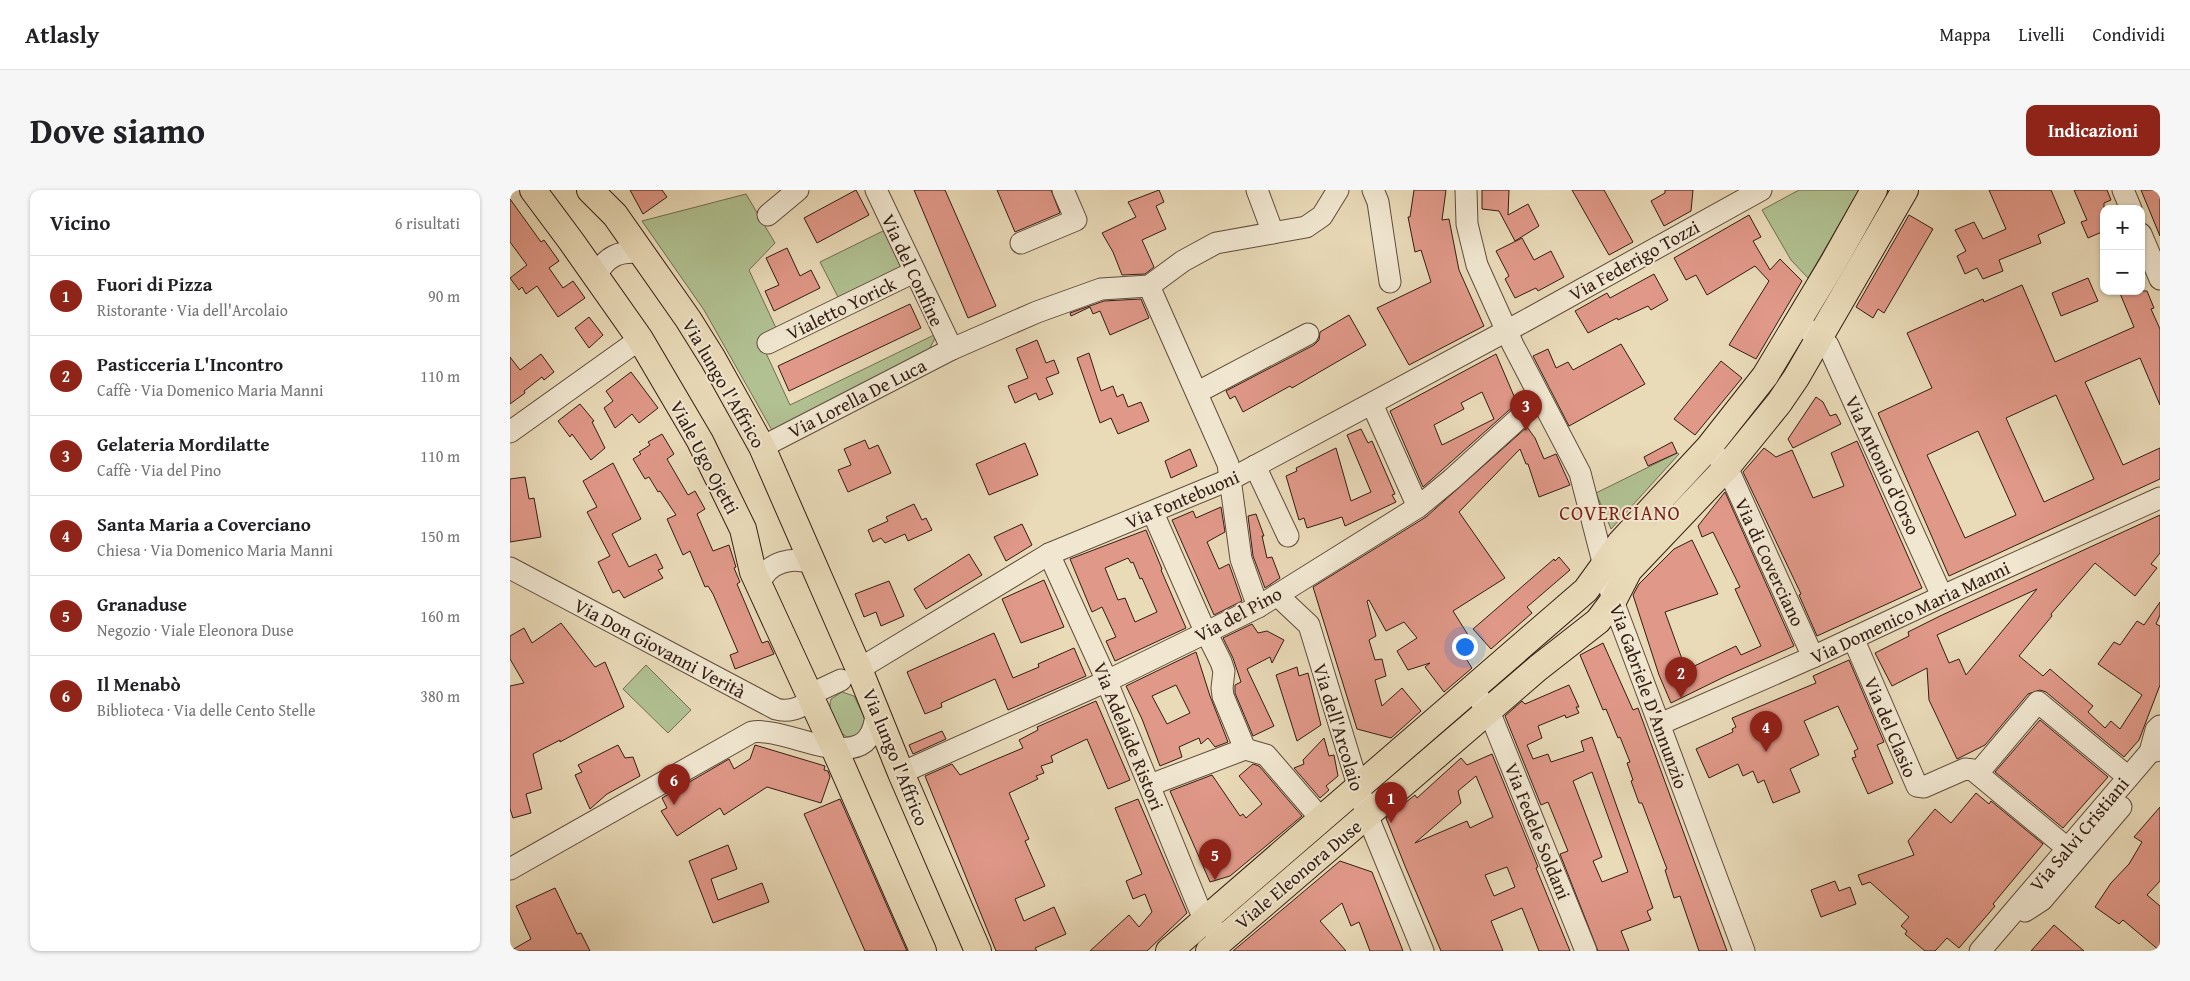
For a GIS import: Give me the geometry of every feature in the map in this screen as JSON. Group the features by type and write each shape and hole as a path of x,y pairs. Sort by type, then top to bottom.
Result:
{"main road":[{"name":"Viale Ugo Ojetti","path":"533,190 640,339 700,441 742,529 752,572 834,748 923,951"},
{"name":"Via lungo l'Affrico","path":"590,190 614,215 642,252 713,359 762,447 814,564 850,674 876,712 978,951"},
{"name":"Viale Eleonora Duse","path":"1169,951 1586,590 1620,543 1709,447 1764,376 1874,190"},
{"name":"Viale Eleonora Duse","path":"1215,945 1488,711 1598,621 1613,601 1629,570 1726,466 1796,378 1905,190"}],"street":[{"name":"Via lungo l'Affrico","path":"604,190 614,215"},
{"path":"768,216 798,190"},
{"name":"Via del Confine","path":"876,190 952,349"},
{"path":"1021,243 1076,220 1063,190"},
{"path":"1257,190 1273,233"},
{"path":"1258,607 1242,559 1228,464 1198,392 1149,286 1202,249 1216,243 1306,228 1322,216 1338,190"},
{"path":"1373,190 1378,202 1390,282"},
{"name":"Via Gabriele D'Annunzio","path":"1466,190 1467,224 1474,255 1506,331 1580,473 1613,601 1744,951"},
{"name":"Via Federigo Tozzi","path":"1506,331 1728,197 1761,190"},
{"path":"2123,190 2129,205"},
{"path":"2145,243 2160,279"},
{"path":"596,276 604,263 615,254 642,252"},
{"name":"Vialetto Yorick","path":"768,343 914,272"},
{"name":"Via Lorella De Luca","path":"762,447 952,349 1037,312 1101,288 1149,286"},
{"name":"Via Antonio d'Orso","path":"1797,323 1828,345 1942,596"},
{"name":"Via Fontebuoni","path":"850,674 1049,554 1069,544 1154,513 1231,479 1506,331"},
{"path":"1198,392 1308,334"},
{"path":"510,432 640,339"},
{"name":"Via del Pino","path":"901,773 1107,681 1258,607 1418,507 1452,479 1540,399"},
{"path":"1372,404 1418,507"},
{"name":"Via di Coverciano","path":"1709,447 1726,466 1813,657"},
{"path":"1255,466 1288,536"},
{"name":"Via Domenico Maria Manni","path":"1660,724 1813,657 1942,596 2160,498"},
{"path":"1154,513 1206,632 1223,666 1223,696 1245,749"},
{"name":"Via Adelaide Ristori","path":"1049,554 1107,681 1204,920"},
{"path":"759,585 769,569 780,562 797,559 814,564"},
{"name":"Via Don Giovanni Verità","path":"510,568 748,695 783,711 793,710 850,674"},
{"name":"Via dell'Arcolaio","path":"1277,595 1309,625 1367,815 1423,951"},
{"name":"Via del Clasio","path":"1853,638 1917,786 1924,787 1968,769 1978,774"},
{"path":"1472,689 1488,711"},
{"path":"748,695 752,732"},
{"path":"2067,848 1978,774 2038,702 2128,776"},
{"name":"Via Fedele Soldani","path":"1488,711 1586,951"},
{"name":"Via lungo l'Affrico","path":"834,748 854,747 867,740 874,730 876,712"},
{"path":"2156,754 2156,730 2160,726"},
{"path":"510,869 752,732 766,731 834,748"},
{"path":"1150,785 1245,749 1266,755 1322,820"},
{"name":"Via Salvi Cristiani","path":"1980,951 2128,776 2156,754"},
{"name":"Via Salvi Cristiani","path":"2002,926 2042,900 2156,754"},
{"name":"Viale Eleonora Duse","path":"1204,920 1215,945"}],"green space":[{"path":"1799,190 1859,190 1808,278 1791,260 1762,210"},
{"path":"746,194 775,243 749,270 776,328 759,338 790,405 934,335 935,338 929,350 773,432 704,310 642,221"},
{"path":"885,230 903,268 839,299 820,262"},
{"path":"1677,453 1679,454 1611,529 1596,493"},
{"path":"646,665 691,710 668,733 623,689"},
{"path":"842,692 854,696 865,718 861,734 847,737 839,730 833,720 830,709 831,699"}],"building":[{"path":"630,190 662,190 667,197 643,214"},
{"path":"856,190 869,215 817,243 804,218"},
{"path":"914,190 945,190 996,306 968,318"},
{"path":"997,190 1051,190 1060,213 1015,232"},
{"path":"1159,190 1164,202 1156,206 1166,229 1142,240 1154,267 1145,274 1122,275 1113,252 1102,233 1136,217 1128,202"},
{"path":"1414,190 1446,190 1442,220 1449,219 1459,270 1484,326 1409,365 1377,308 1431,282 1421,250 1415,252 1408,217 1410,217"},
{"path":"1482,190 1509,190 1508,215 1528,204 1539,226 1515,241 1499,211 1482,209"},
{"path":"1572,190 1604,190 1633,242 1609,255"},
{"path":"1665,190 1693,190 1691,211 1664,226 1651,201 1665,193"},
{"path":"1989,190 2051,190 2065,223 2038,235 2041,243 1999,260 2003,271 1983,279 1977,268 1965,274 1957,256 1966,251 1955,230 1974,222 1983,239 2006,229"},
{"path":"2074,190 2107,190 2111,200 2104,203 2104,205 2100,205 2100,233 2088,238 2081,222 2087,220"},
{"path":"2141,190 2160,190 2160,236"},
{"path":"510,199 541,242 544,240 559,261 549,268 563,288 573,281 585,298 558,317 537,286 526,294 522,287 519,290 510,278 527,265 510,242"},
{"path":"1749,215 1761,237 1753,241 1770,270 1780,259 1802,281 1756,359 1729,345 1769,281 1755,266 1707,295 1696,275 1686,280 1674,258"},
{"path":"1909,215 1933,229 1884,313 1878,309 1873,318 1856,307"},
{"path":"1522,238 1534,260 1551,251 1564,277 1538,291 1536,288 1515,298 1505,279 1509,276 1496,251"},
{"path":"787,248 800,276 811,270 820,288 774,311 765,291 779,285 766,258"},
{"path":"1654,274 1668,300 1651,310 1648,306 1618,320 1617,318 1588,333 1575,311 1607,293 1610,298"},
{"path":"2088,278 2098,301 2061,316 2052,293"},
{"path":"2022,285 2055,362 2134,327 2121,295 2145,295 2145,291 2147,291 2154,308 2151,309 2160,329 2160,405 2140,358 2085,382 2123,465 2160,448 2160,479 1949,576 1878,413 1932,388 1907,333 1983,299 1984,302","holes":["2056,395 2094,479 2044,502 2006,418","1978,431 2016,515 1965,538 1927,455"]},
{"path":"1141,299 1149,318 1110,335 1100,311 1093,314 1090,307 1071,316 1070,313 1104,301"},
{"path":"910,304 921,328 789,391 778,366"},
{"path":"1349,315 1366,345 1292,388 1290,386 1243,412 1235,396 1230,399 1226,391 1314,345 1319,340 1320,332"},
{"path":"589,317 603,335 589,348 575,328"},
{"path":"1037,340 1046,363 1054,360 1059,373 1046,378 1053,394 1039,400 1036,393 1015,403 1008,386 1028,378 1016,349"},
{"path":"1621,344 1645,384 1569,426 1533,356 1548,349 1556,368 1568,362 1573,370"},
{"path":"1089,353 1101,391 1113,386 1117,397 1123,394 1128,407 1141,402 1149,421 1118,434 1111,418 1100,423 1077,358"},
{"path":"541,354 554,372 544,380 542,377 510,404 510,357 520,370"},
{"path":"1496,354 1517,403 1423,487 1390,411","holes":["1482,392 1494,419 1442,445 1434,425 1464,409 1461,403"]},
{"path":"1721,361 1742,378 1695,435 1674,419"},
{"path":"631,372 658,408 639,423 632,414 615,428 604,408 613,401 606,391"},
{"path":"1816,397 1823,402 1830,416 1836,414 1841,424 1793,448 1788,439"},
{"path":"580,404 594,421 592,422 605,448 591,460 572,434 570,437 558,421"},
{"path":"1527,427 1535,438 1544,459 1556,454 1570,485 1539,497 1528,464 1526,464 1520,449 1459,512 1505,578 1453,611 1470,638 1458,646 1472,668 1444,692 1425,667 1430,663 1408,670 1397,651 1417,638 1404,622 1386,631 1369,600 1367,601 1376,636 1369,640 1375,660 1382,659 1386,676 1375,680 1382,706 1402,688 1421,711 1391,738 1357,729 1313,587 1426,517"},
{"path":"1361,429 1368,443 1372,441 1395,494 1392,495 1396,502 1345,526 1342,517 1307,528 1304,518 1299,520 1286,476 1297,471 1296,468 1336,448 1351,501 1371,492 1347,435"},
{"path":"662,434 674,454 667,459 688,495 695,491 705,509 697,514 713,551 729,545 736,567 734,568 740,582 737,584 762,643 768,641 774,654 735,669 730,655 738,652 713,594 708,586 705,587 690,551 683,555 667,519 676,515 649,477 645,479 633,459 641,454 639,452 650,445 648,442"},
{"path":"865,440 869,449 878,445 891,473 848,492 838,470 851,465 844,449"},
{"path":"1857,441 1922,588 1817,636 1799,595 1801,594 1743,472 1764,448 1776,457 1792,450 1813,498 1844,486 1831,453"},
{"path":"1672,442 1677,453 1648,466 1644,457"},
{"path":"1025,443 1038,475 989,495 976,464"},
{"path":"1190,449 1197,466 1171,478 1165,461"},
{"path":"613,463 641,519 612,534 629,567 656,554 663,568 658,570 663,578 624,598 619,590 613,593 598,562 610,556 587,512 597,507 583,481"},
{"path":"525,477 529,499 534,498 541,537 510,542 510,479"},
{"path":"1725,492 1794,646 1671,703 1659,675 1633,595 1639,584 1674,549 1692,540 1718,594 1665,612 1686,670 1736,646 1741,655 1761,646 1735,589 1740,587 1713,532 1702,537 1698,526"},
{"path":"914,504 922,520 926,518 932,530 908,541 905,534 885,543 881,538 873,542 868,530 888,521 886,517"},
{"path":"1221,507 1225,532 1207,542 1219,569 1229,564 1242,601 1214,615 1172,520 1193,511 1196,518"},
{"path":"1256,514 1264,536 1262,536 1267,558 1272,557 1280,578 1265,588 1253,556 1248,516"},
{"path":"2160,515 2160,553 2151,564 2157,568 2135,596 2095,563 2051,614 2052,616 2019,656 2043,676 2050,669 2093,706 2088,712 2105,728 2111,721 2120,729 2142,695 2098,664 2114,642 2120,645 2137,621 2144,625 2160,602 2160,615 2156,624 2160,626 2160,685 2139,740 2124,757 2046,692 2040,690 2028,694 1985,745 1957,759 1929,700 1927,668 1892,686 1875,653 1909,636 1908,632","holes":["2037,589 1966,675 1959,659 1949,663 1937,635"]},
{"path":"1022,524 1032,545 1006,561 994,537"},
{"path":"1146,530 1186,628 1115,661 1106,641 1116,637 1102,607 1092,612 1070,559","holes":["1128,558 1131,563 1133,562 1140,579 1142,578 1157,612 1135,622 1125,598 1118,600 1105,568"]},
{"path":"969,554 982,575 926,609 914,589"},
{"path":"1559,557 1570,570 1527,607 1532,613 1491,649 1473,629 1554,559 1555,561"},
{"path":"1044,580 1064,627 1021,643 1002,599"},
{"path":"889,581 904,616 881,626 876,612 864,617 855,594"},
{"path":"561,623 595,667 605,662 624,707 560,742 560,740 533,754 542,789 526,794 531,813 513,818 510,809 510,686 524,683 510,659 510,636 524,628 532,643"},
{"path":"1252,624 1258,633 1267,631 1284,640 1272,663 1270,657 1247,669 1274,726 1253,736 1235,693 1235,685 1241,682 1233,658 1223,638"},
{"path":"994,633 1013,678 1039,667 1038,664 1074,648 1086,676 1008,710 995,679 941,703 942,707 925,714 907,672"},
{"path":"1603,643 1633,710 1638,708 1727,951 1699,951 1680,896 1674,898 1665,870 1667,869 1642,803 1639,803 1631,781 1633,780 1627,763 1630,762 1606,709 1603,710 1580,655"},
{"path":"1196,652 1210,696 1228,742 1215,747 1208,738 1201,744 1199,738 1179,747 1182,757 1160,766 1142,719 1126,686","holes":["1176,685 1190,713 1167,724 1152,696"]},
{"path":"1849,660 1884,742 1877,745 1893,783 1868,794 1852,758 1856,757 1854,751 1858,749 1838,706 1804,721 1819,755 1790,769 1800,792 1773,803 1764,780 1758,783 1753,771 1743,776 1738,764 1709,778 1696,749 1733,732 1732,729 1736,727 1732,718 1816,683 1813,676"},
{"path":"1297,667 1299,676 1308,673 1321,725 1297,741 1276,675"},
{"path":"1569,685 1579,707 1576,707 1579,713 1566,718 1565,715 1538,726 1542,738 1527,745 1533,759 1548,754 1551,762 1584,751 1581,741 1592,737 1653,908 1647,911 1651,920 1621,931 1629,951 1598,951 1560,854 1568,851 1548,802 1541,805 1505,716 1522,701 1525,704","holes":["1592,772 1628,872 1602,882 1593,861 1602,857 1573,781"]},
{"path":"1096,701 1130,780 1108,789 1087,739 1051,756 1053,762 1041,766 1044,773 1036,776 1038,779 1009,793 1029,839 1025,841 1045,886 1015,899 1024,921 1054,907 1066,934 1035,948 1037,951 996,951 925,776 952,764 960,775 1023,748 1019,740 1038,730 1037,727"},
{"path":"2040,720 2108,777 2063,828 1995,772"},
{"path":"942,731 946,739 913,754 909,745"},
{"path":"1324,738 1329,756 1334,755 1338,776 1326,786 1329,790 1320,798 1294,768 1304,764 1303,760"},
{"path":"618,745 625,758 633,757 640,776 607,794 590,809 575,775 582,772 578,765"},
{"path":"755,745 825,766 824,770 828,771 830,777 821,803 767,787 724,815 720,808 677,836 661,811 667,808 662,798 729,759 734,769 750,759"},
{"path":"1492,754 1570,951 1539,951 1522,908 1491,921 1503,951 1441,951 1386,818 1415,795 1417,798 1461,758 1467,765","holes":["1476,776 1493,817 1470,828 1467,821 1415,843 1461,803 1458,791","1507,867 1515,887 1494,896 1485,875"]},
{"path":"1253,764 1259,766 1302,816 1230,876 1210,882 1170,791 1212,775 1240,816 1243,814 1246,818 1262,804 1239,776"},
{"path":"1976,793 1989,804 1991,801 2043,844 1993,904 1995,906 1959,948 1947,938 1935,951 1925,951 1905,934 1907,931 1901,926 1909,917 1870,882 1862,885 1858,875 1914,855 1908,841 1935,809 1951,823"},
{"path":"840,799 907,951 865,951 804,814"},
{"path":"1138,799 1187,913 1147,951 1090,951 1129,915 1139,927 1152,912 1145,894 1133,899 1126,881 1142,874 1115,808"},
{"path":"2160,807 2160,881 2147,895 2160,906 2160,951 2123,920 2119,924 2095,907 2111,883 2129,864 2142,842 2134,837"},
{"path":"728,845 737,869 711,879 718,900 762,883 769,902 713,923 689,861"},
{"path":"1340,861 1372,872 1403,951 1370,951 1359,922 1351,926 1342,903 1320,921 1346,951 1233,951"},
{"path":"1835,881 1839,891 1850,887 1856,904 1821,917 1811,890"},
{"path":"555,888 577,934 581,933 590,951 510,951 531,939 516,906"},
{"path":"2054,925 2084,951 2031,951"}],"place":[{"name":"Gelateria Mordilatte","path":"1526,431"},
{"name":"Pasticceria L'Incontro","path":"1681,698"},
{"name":"Santa Maria a Coverciano","path":"1766,752"},
{"name":"Il Menabò","path":"674,805"},
{"name":"Fuori di Pizza","path":"1391,823"},
{"name":"Granaduse","path":"1215,880"}],"district":[{"name":"COVERCIANO","path":"1620,513"}]}
